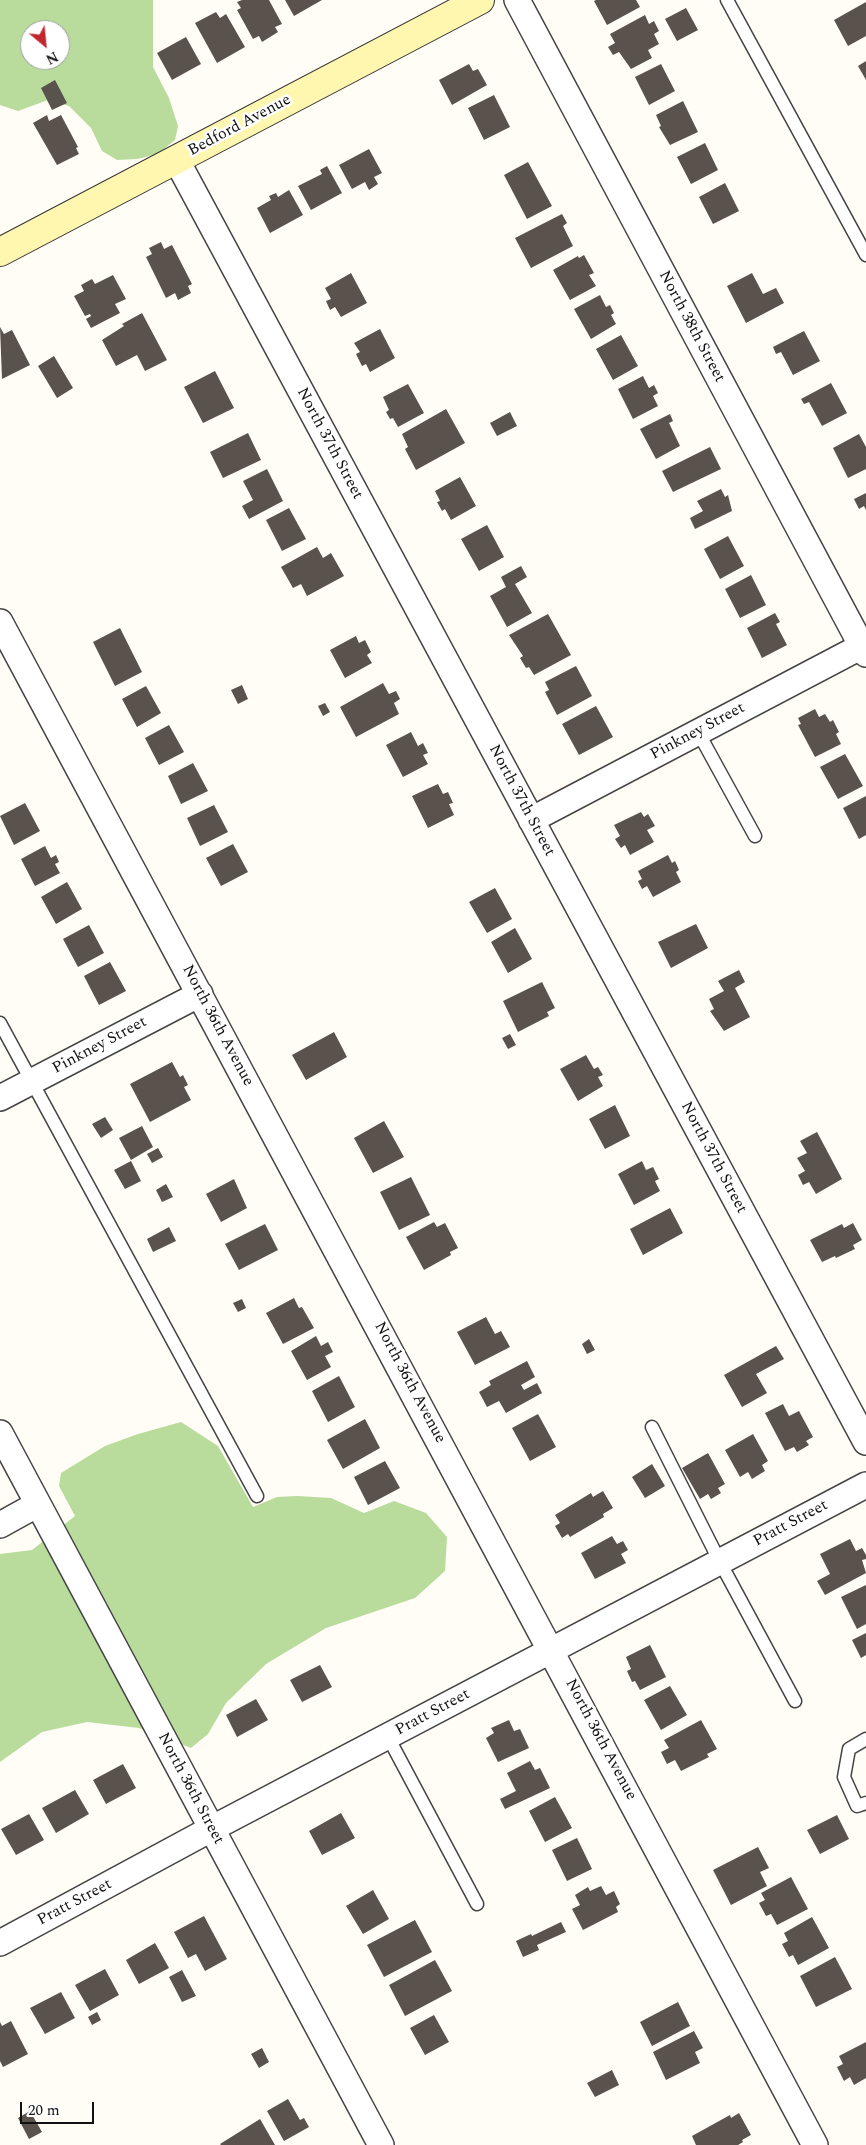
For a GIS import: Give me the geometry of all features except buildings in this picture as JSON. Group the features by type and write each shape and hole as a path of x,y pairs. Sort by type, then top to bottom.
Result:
{"street":[{"name":"Bedford Avenue","path":"0,252 480,0"},
{"name":"North 38th Street","path":"517,0 864,648"},
{"name":"North 37th Street","path":"176,160 866,1442"},
{"name":"North 36th Avenue","path":"0,622 816,2145"},
{"name":"Pinkney Street","path":"531,820 698,732 864,648"},
{"name":"Pinkney Street","path":"0,1098 200,994"},
{"name":"North 36th Street","path":"0,1433 381,2145"},
{"name":"Pratt Street","path":"0,1943 211,1829 866,1485"},
{"path":"0,1525 38,1504"}],"lane":[{"path":"727,0 866,256"},
{"path":"698,732 755,836"},
{"path":"0,1023 257,1496"},
{"path":"652,1428 720,1562 795,1701"},
{"path":"388,1737 477,1904"},
{"path":"866,1739 849,1749 844,1777 857,1806 866,1803"}],"green space":[{"path":"0,0 153,0 153,67 169,98 178,126 175,140 158,154 137,159 117,160 102,151 91,128 69,106 48,100 18,111 0,105"},
{"path":"181,1422 218,1446 253,1507 277,1497 297,1496 331,1498 364,1513 394,1501 426,1513 447,1537 445,1571 415,1598 326,1628 266,1664 226,1703 208,1734 191,1748 139,1728 87,1722 42,1732 0,1762 0,1554 32,1550 75,1516 59,1486 61,1473 105,1446 138,1434"}]}
